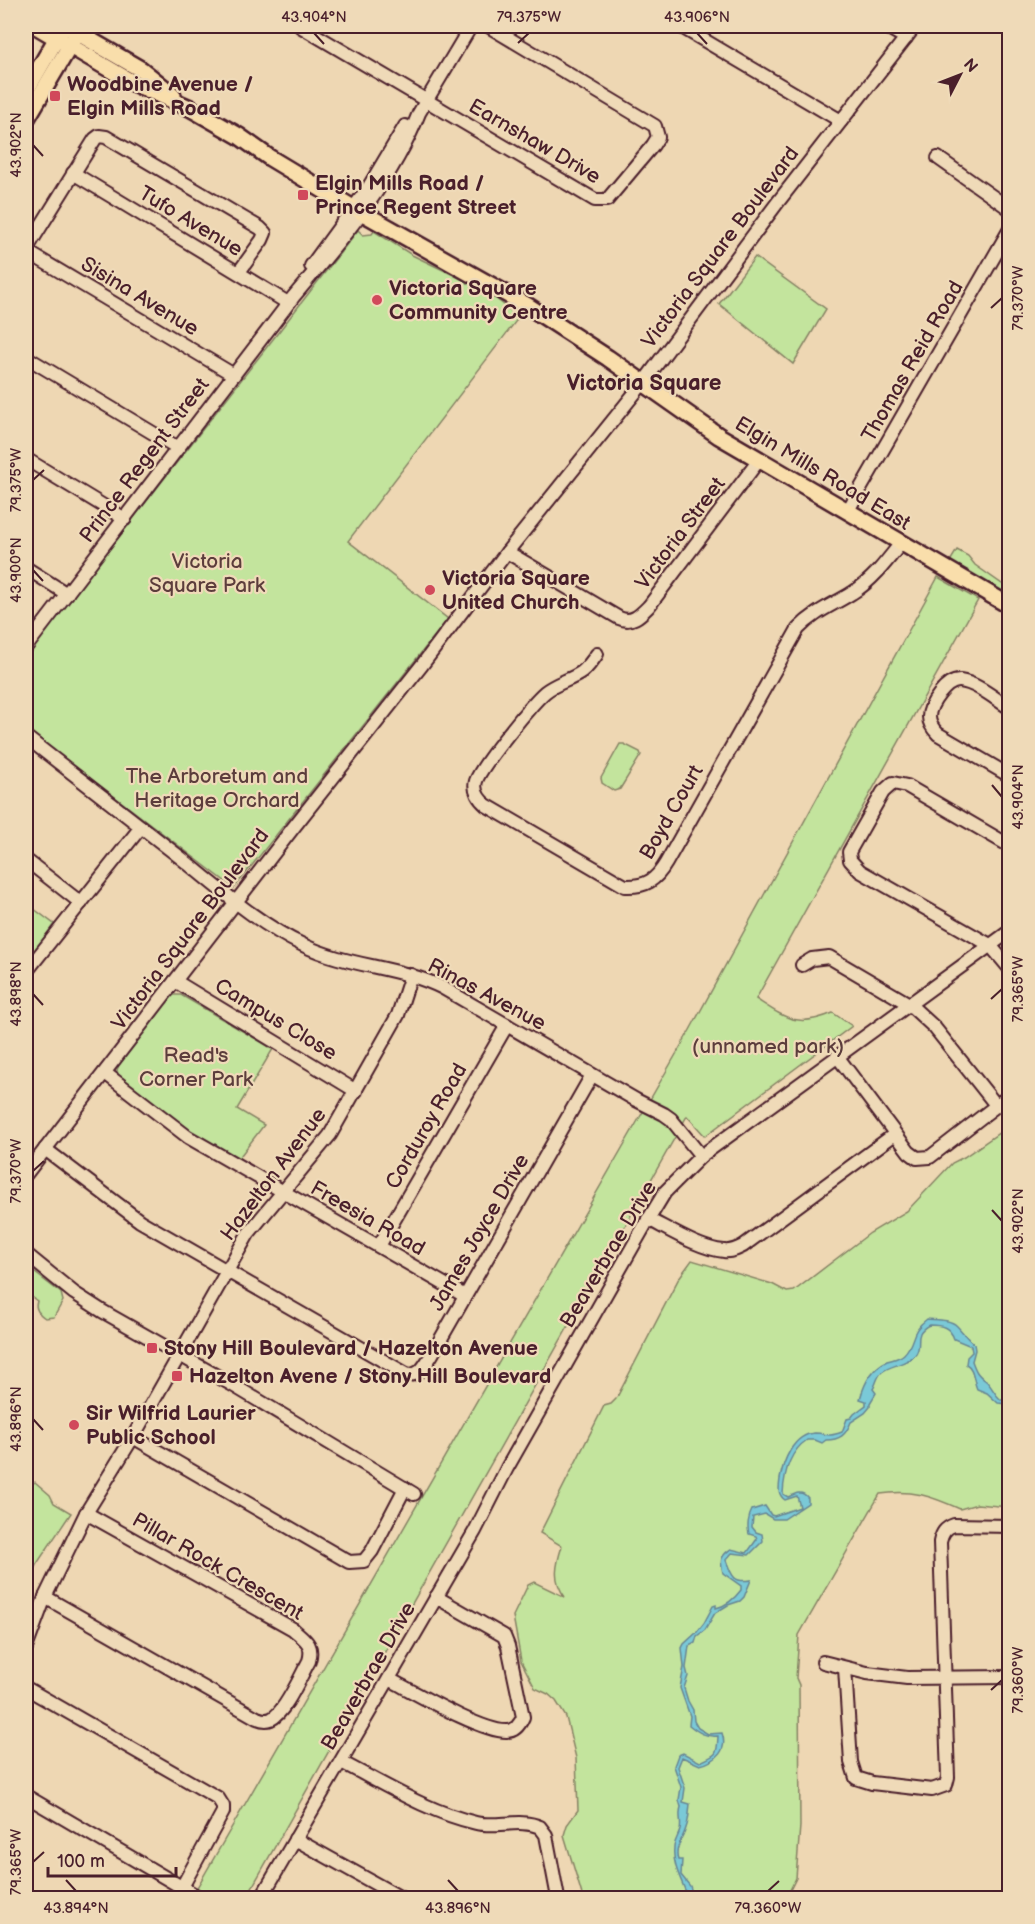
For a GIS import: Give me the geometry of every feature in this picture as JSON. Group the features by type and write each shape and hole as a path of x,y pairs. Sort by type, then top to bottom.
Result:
{"main road":[{"name":"Elgin Mills Road East","path":"36,26 69,32 133,83 190,108 357,210 528,306 643,382 704,426 1010,606"},
{"path":"26,91 69,32"},
{"path":"26,120 69,32"}],"street":[{"path":"300,26 426,100"},
{"name":"Prince Regent Street","path":"26,647 291,299 315,259 357,210 407,124 419,113 471,26"},
{"name":"Earnshaw Drive","path":"426,100 595,200 602,202 611,197 653,145 658,137 656,126 488,26"},
{"path":"680,26 842,121"},
{"path":"885,26 906,38"},
{"name":"Victoria Square Boulevard","path":"26,1174 422,665 507,552 643,382 915,26"},
{"path":"26,250 73,173 99,136 106,137 260,228 265,233 262,240 239,272"},
{"path":"939,158 1010,209"},
{"name":"Tufo Avenue","path":"73,173 239,272 291,299"},
{"name":"Thomas Reid Road","path":"848,512 1010,228"},
{"name":"Sisina Avenue","path":"26,250 234,375"},
{"path":"26,357 178,448"},
{"path":"26,459 125,519"},
{"name":"Victoria Street","path":"507,552 619,618 626,620 637,618 649,606 759,460"},
{"name":"Boyd Court","path":"597,654 582,672 548,689 538,698 476,780 476,788 480,800 486,805 626,886 636,887 653,881 663,868 798,628 810,617 854,592 887,561 901,543"},
{"path":"26,568 67,594"},
{"path":"1010,708 969,684 956,681 945,686 929,717 930,723 938,734 1010,776"},
{"name":"Rinas Avenue","path":"26,737 236,902 283,934 340,960 411,975 443,987 592,1075 664,1114 677,1126 700,1156"},
{"path":"1010,846 907,786 893,783 883,792 849,852 850,860 860,871 990,945 1010,969"},
{"path":"26,972 141,827"},
{"path":"26,860 81,903"},
{"name":"Beaverbrae Drive","path":"261,1899 475,1531 507,1468 665,1192 700,1156 1010,931"},
{"path":"801,965 812,959 829,957 909,1004 934,1027 996,1105"},
{"name":"Hazelton Avenue","path":"26,1648 45,1597 86,1513 180,1355 248,1234 330,1135 398,1015 411,975"},
{"name":"Campus Close","path":"175,981 356,1090"},
{"name":"Corduroy Road","path":"379,1246 507,1025"},
{"path":"837,1056 913,1156 930,1157 1010,1095"},
{"name":"Freesia Road","path":"105,1073 188,1137 465,1296"},
{"name":"James Joyce Drive","path":"45,1149 140,1221 408,1375 416,1375 421,1372 592,1075"},
{"path":"648,1220 713,1249 726,1252 735,1250 895,1134"},
{"path":"26,1254 74,1293 410,1491 364,1561 349,1562 132,1437"},
{"name":"Pillar Rock Crescent","path":"45,1597 265,1721 279,1713 309,1662 312,1652 310,1646 293,1629 86,1513"},
{"path":"845,1668 853,1771 856,1778 872,1784 932,1790 946,1785 948,1776 946,1679 940,1542 947,1527 954,1525 1010,1526"},
{"path":"388,1680 483,1726 508,1732 518,1727 524,1718 504,1636 436,1597"},
{"path":"823,1662 867,1673 907,1678 1010,1677"},
{"path":"26,1688 218,1798 223,1806 223,1812 182,1887"},
{"path":"341,1762 433,1810 457,1818 479,1824 527,1824 540,1827 546,1835 558,1899"},
{"path":"26,1796 200,1899"},
{"path":"295,1839 401,1899"}],"green space":[{"name":"Victoria Square Park","path":"358,230 363,235 372,234 374,231 412,255 485,290 519,317 348,541 448,619 234,888 26,729 26,656"},
{"path":"755,257 826,309 793,364 719,304"},
{"path":"957,550 968,556 975,565 1009,589 1009,598 949,563"},
{"name":"(unnamed park)","path":"938,577 978,600 756,999 776,1012 793,1019 810,1020 833,1013 852,1026 705,1136 687,1116 246,1898 191,1898 690,1030"},
{"path":"620,744 640,752 641,755 620,789 614,791 602,783 601,778"},
{"path":"26,903 54,924 26,963"},
{"name":"Read's Corner Park","path":"181,995 273,1049 237,1109 264,1125 238,1159 189,1130 119,1076 117,1071 118,1066 169,998"},
{"path":"1009,1126 1009,1507 977,1504 960,1509 940,1500 912,1493 880,1494 799,1635 796,1678 799,1685 800,1826 796,1878 786,1898 583,1898 564,1835 567,1825 578,1810 576,1758 566,1717 556,1701 535,1688 521,1661 513,1616 528,1585 534,1582 565,1597 558,1585 556,1572 562,1546 540,1533 604,1406 616,1399 679,1278 692,1260 772,1284 787,1292 794,1291 870,1233 907,1211 952,1163"},
{"path":"26,1266 61,1293 63,1301 54,1317 45,1318 37,1309 37,1301 29,1295 26,1297"},
{"path":"35,1482 50,1495 54,1503 71,1513 36,1565 26,1593 26,1485 28,1487"}],"water":[{"path":"927,1319 947,1321 957,1326 974,1344 972,1361 977,1373 1001,1400 1009,1400 1009,1404 998,1403 987,1393 977,1389 972,1371 966,1364 967,1357 972,1352 971,1346 954,1339 945,1327 929,1325 919,1335 918,1350 913,1357 880,1374 873,1389 876,1393 870,1407 851,1422 845,1433 839,1438 822,1443 807,1440 796,1451 786,1471 783,1494 788,1497 801,1493 808,1498 808,1503 784,1519 773,1519 765,1514 753,1517 752,1527 756,1532 762,1534 763,1541 749,1555 732,1553 726,1560 734,1577 740,1580 751,1580 744,1597 715,1613 705,1630 697,1636 695,1643 689,1646 686,1668 688,1676 684,1688 693,1710 694,1721 698,1728 708,1734 722,1733 723,1745 720,1754 711,1761 700,1765 682,1757 678,1767 685,1788 683,1802 690,1804 687,1825 677,1851 678,1860 682,1860 681,1875 690,1886 694,1898 688,1898 676,1868 674,1855 680,1827 681,1787 674,1766 678,1755 683,1753 700,1762 713,1755 717,1750 718,1736 703,1734 689,1725 690,1716 680,1688 684,1667 682,1648 704,1623 713,1606 716,1605 716,1608 727,1604 741,1590 741,1586 723,1573 721,1562 731,1549 747,1553 757,1539 748,1531 752,1510 765,1506 774,1516 800,1507 797,1496 785,1500 779,1491 780,1479 790,1450 807,1435 815,1433 830,1435 842,1432 847,1419 866,1405 866,1401 860,1399 866,1382 873,1372 887,1361 904,1354 918,1328"}],"place":[{"name":"Woodbine Avenue / Elgin Mills Road","path":"55,96"},
{"name":"Elgin Mills Road / Prince Regent Street","path":"303,195"},
{"name":"Victoria Square Community Centre","path":"377,300"},
{"name":"Victoria Square United Church","path":"430,590"},
{"name":"Stony Hill Boulevard / Hazelton Avenue","path":"152,1348"},
{"name":"Hazelton Avene / Stony Hill Boulevard","path":"177,1376"},
{"name":"Sir Wilfrid Laurier Public School","path":"74,1425"}],"district":[{"name":"Victoria Square","path":"644,382"}],"park label":[{"name":"The Arboretum and Heritage Orchard","path":"217,788"}]}
